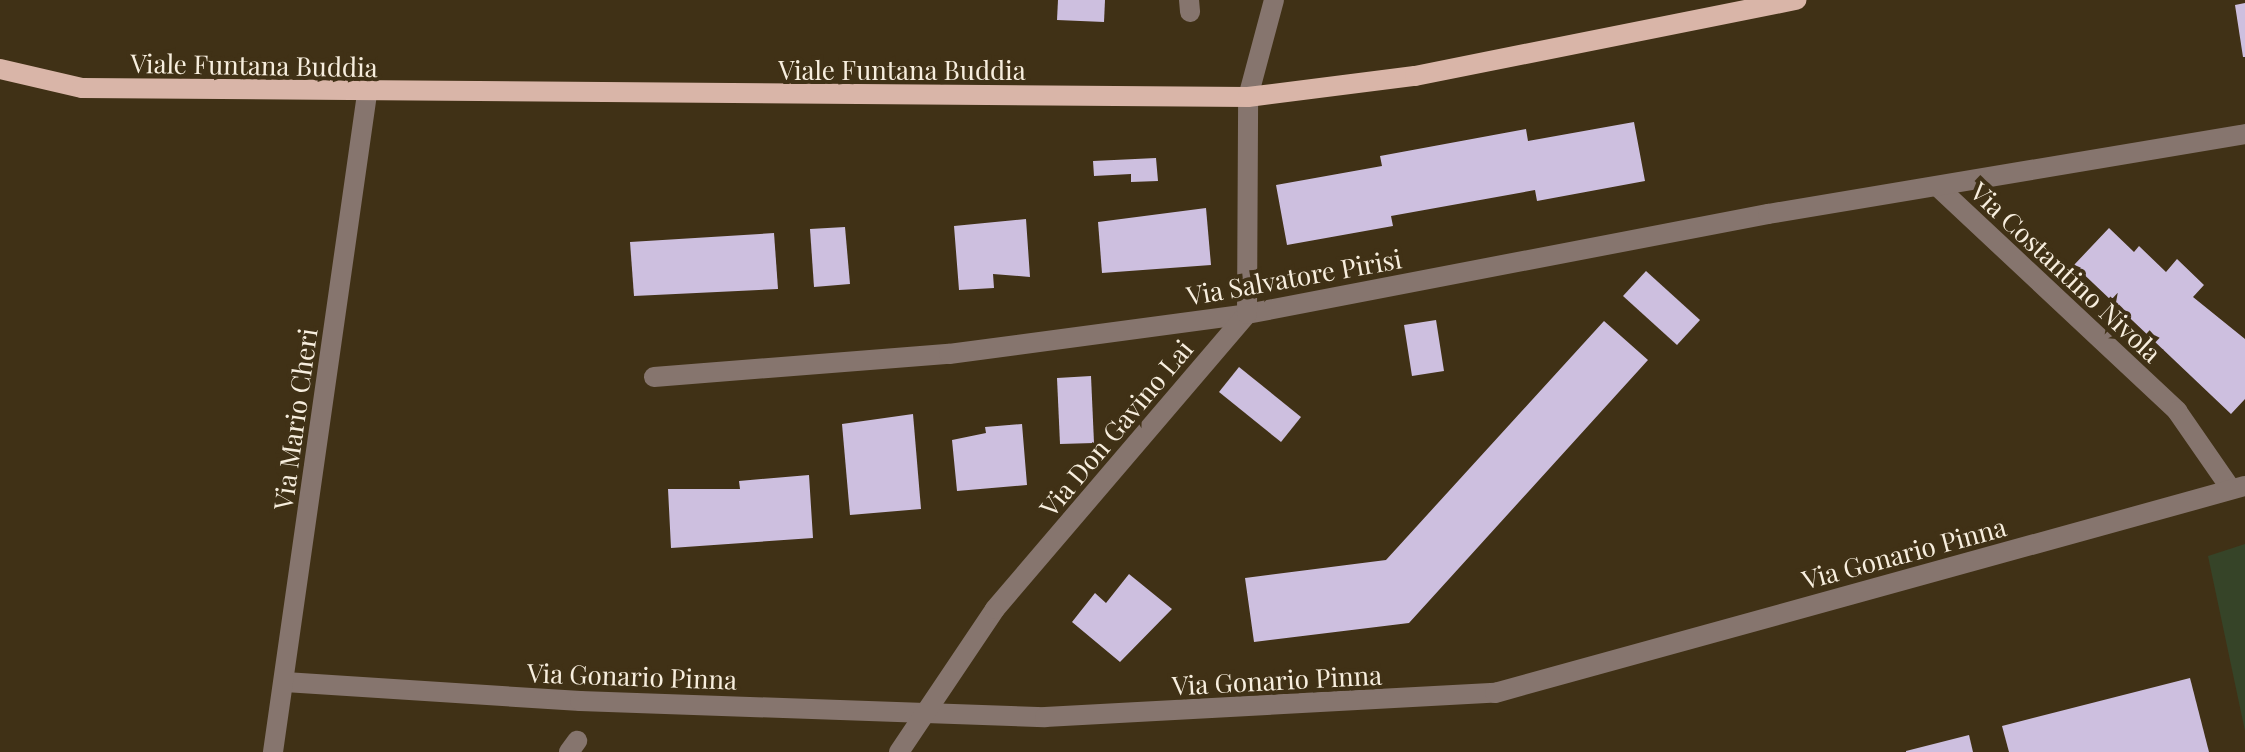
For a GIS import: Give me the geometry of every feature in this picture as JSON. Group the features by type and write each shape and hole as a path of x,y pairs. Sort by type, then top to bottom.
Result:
{"main road":[{"name":"Viale Funtana Buddia","path":"0,69 82,88 367,94 1248,97 1415,76 1797,0"}],"street":[{"path":"1247,314 1248,97 1274,0"},
{"name":"Via Mario Cheri","path":"273,752 367,94"},
{"name":"Via Costantino Nivola","path":"1938,187 2245,134"},
{"name":"Via Salvatore Pirisi","path":"654,377 949,354 1247,314 1768,214 1938,187"},
{"name":"Via Costantino Nivola","path":"1938,187 2177,411 2238,488"},
{"name":"Via Don Gavino Lai","path":"899,752 929,712 995,609 1247,314"},
{"name":"Via Gonario Pinna","path":"285,682 580,701 1045,717 1495,693 2238,488"}],"green space":[{"path":"2245,544 2245,731 2208,556"}],"building":[{"path":"1058,0 1105,0 1104,22 1057,20"},
{"path":"2245,3 2245,57 2243,57 2235,5"},
{"path":"1634,122 1645,181 1537,201 1535,190 1391,216 1393,226 1287,245 1276,185 1382,166 1380,156 1526,129 1528,141"},
{"path":"1156,158 1158,181 1131,182 1131,174 1094,176 1093,161"},
{"path":"1206,208 1211,265 1102,273 1098,222"},
{"path":"1026,219 1030,277 993,274 994,288 959,290 954,226"},
{"path":"845,227 850,284 814,287 810,229"},
{"path":"2109,228 2134,252 2139,246 2166,272 2177,259 2204,285 2193,297 2245,339 2245,399 2231,414 2074,265"},
{"path":"774,233 778,289 634,296 630,242"},
{"path":"1646,271 1700,320 1677,345 1623,296"},
{"path":"1436,320 1444,371 1412,376 1404,325"},
{"path":"1604,321 1648,360 1409,623 1254,642 1245,578 1386,560"},
{"path":"1239,367 1301,417 1281,442 1219,392"},
{"path":"1091,376 1094,443 1060,444 1057,378"},
{"path":"913,414 921,509 850,515 842,424"},
{"path":"1022,424 1027,485 957,491 952,440 986,433 985,427"},
{"path":"809,475 813,538 671,548 668,489 740,489 739,481"},
{"path":"1129,574 1172,609 1120,662 1072,622 1095,593 1106,603"},
{"path":"2190,678 2209,752 2009,752 2002,726"},
{"path":"1969,735 1973,752 1906,752 1906,751"}]}
